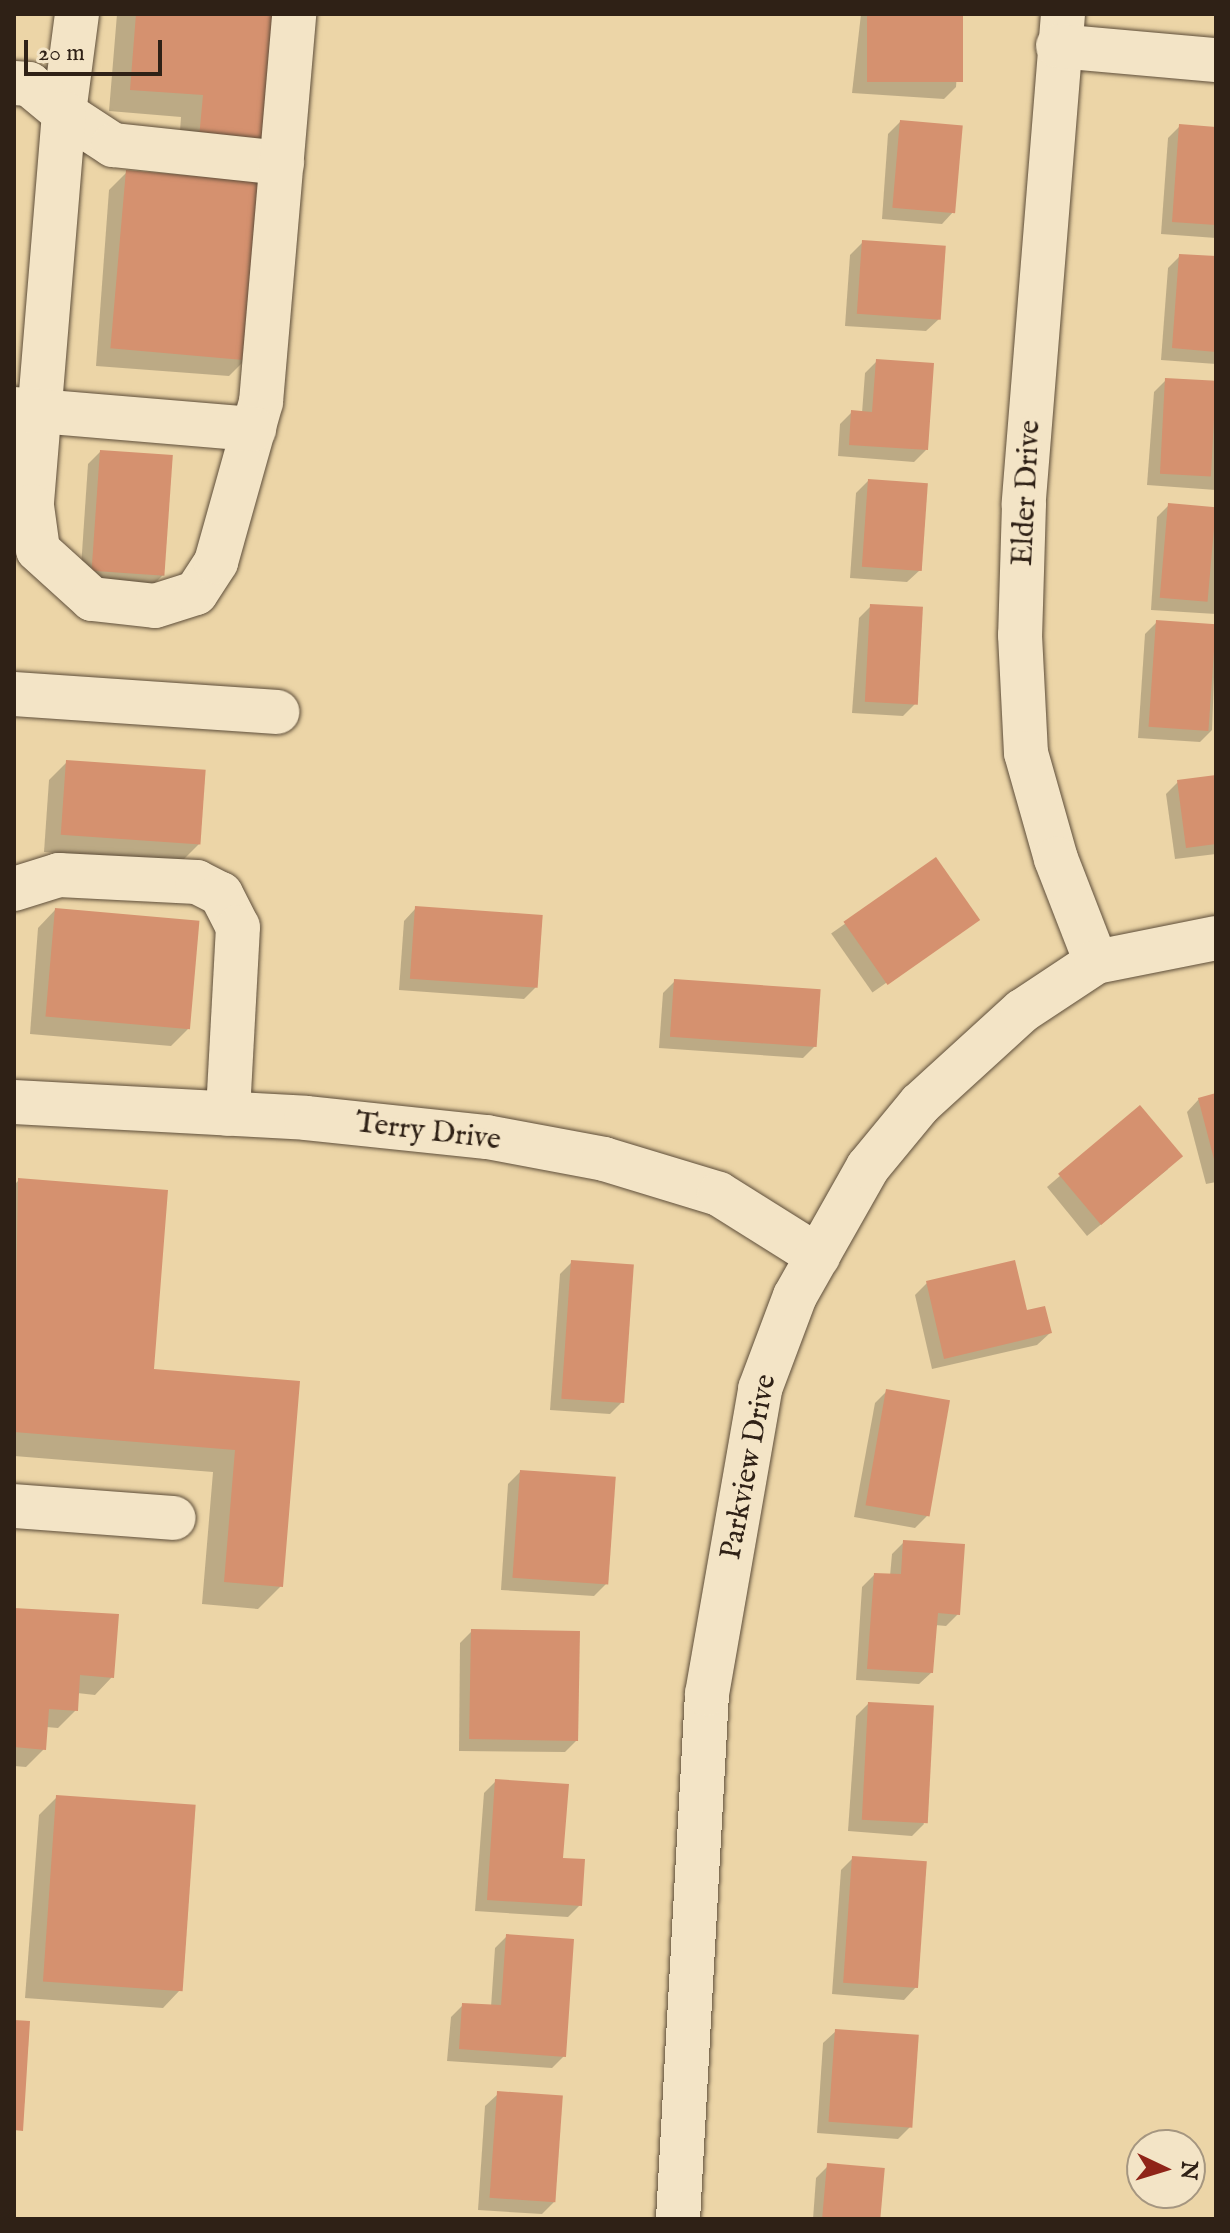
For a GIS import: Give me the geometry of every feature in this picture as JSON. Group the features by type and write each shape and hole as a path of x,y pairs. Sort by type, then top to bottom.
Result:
{"street":[{"path":"77,14 27,410 32,506 38,550 92,599 155,606 196,593 216,562 261,402 294,14"},
{"path":"1060,30 1216,60"},
{"name":"Elder Drive","path":"1060,30 1020,635 1026,753 1056,859 1096,962"},
{"path":"14,83 29,84 64,113 113,145 282,163"},
{"path":"27,410 254,429"},
{"path":"14,694 277,712"},
{"path":"14,889 59,875 197,882 221,894 238,927 228,1114"},
{"name":"Parkview Drive","path":"678,2219 707,1694 760,1389 795,1296 868,1167 920,1104 1022,1011 1096,962 1216,938"},
{"name":"Terry Drive","path":"14,1102 228,1114 487,1137 604,1159 719,1194 818,1256"},
{"path":"14,1506 174,1518"}],"building":[{"path":"136,14 273,14 262,143 199,138 203,95 130,90"},
{"path":"867,14 963,14 963,82 867,82"},
{"path":"900,120 963,125 955,213 892,208"},
{"path":"1179,124 1216,127 1216,225 1172,222"},
{"path":"126,170 261,182 246,360 110,348"},
{"path":"862,240 946,246 941,320 857,314"},
{"path":"1179,254 1216,256 1216,352 1172,348"},
{"path":"876,359 934,363 928,450 849,445 851,410 872,412"},
{"path":"1165,378 1216,381 1211,477 1160,474"},
{"path":"100,450 173,455 164,576 92,571"},
{"path":"868,479 928,483 922,571 862,567"},
{"path":"1168,503 1216,507 1208,602 1160,598"},
{"path":"870,604 923,607 918,705 865,702"},
{"path":"1156,620 1216,624 1208,731 1149,727"},
{"path":"66,760 206,770 200,845 61,835"},
{"path":"1216,775 1216,844 1186,848 1177,780"},
{"path":"936,857 980,920 888,985 843,922"},
{"path":"415,906 543,915 538,988 410,979"},
{"path":"55,908 199,921 190,1029 46,1017"},
{"path":"674,979 821,989 817,1047 670,1037"},
{"path":"1216,1093 1216,1163 1215,1163 1198,1098"},
{"path":"1140,1105 1183,1156 1101,1225 1058,1174"},
{"path":"18,1178 168,1190 154,1369 300,1381 283,1587 224,1582 235,1450 14,1432"},
{"path":"571,1260 634,1264 624,1403 561,1399"},
{"path":"1015,1260 1027,1310 1045,1306 1052,1333 944,1359 926,1281"},
{"path":"886,1389 950,1400 930,1516 866,1505"},
{"path":"520,1470 616,1477 608,1584 512,1578"},
{"path":"903,1540 965,1544 960,1615 938,1613 933,1673 867,1669 874,1573 901,1574"},
{"path":"14,1608 119,1614 114,1678 80,1675 78,1711 49,1709 46,1750 14,1747"},
{"path":"471,1629 580,1631 578,1741 469,1739"},
{"path":"868,1702 934,1705 928,1823 862,1820"},
{"path":"495,1779 569,1784 563,1858 585,1859 582,1906 487,1900"},
{"path":"56,1795 196,1805 183,1991 43,1982"},
{"path":"852,1856 927,1861 918,1988 843,1983"},
{"path":"506,1934 574,1939 566,2057 459,2049 462,2003 501,2005"},
{"path":"14,2020 30,2021 23,2131 14,2130"},
{"path":"835,2029 919,2035 912,2128 829,2122"},
{"path":"497,2091 563,2096 555,2202 490,2198"},
{"path":"827,2163 885,2168 880,2219 822,2219"}]}
